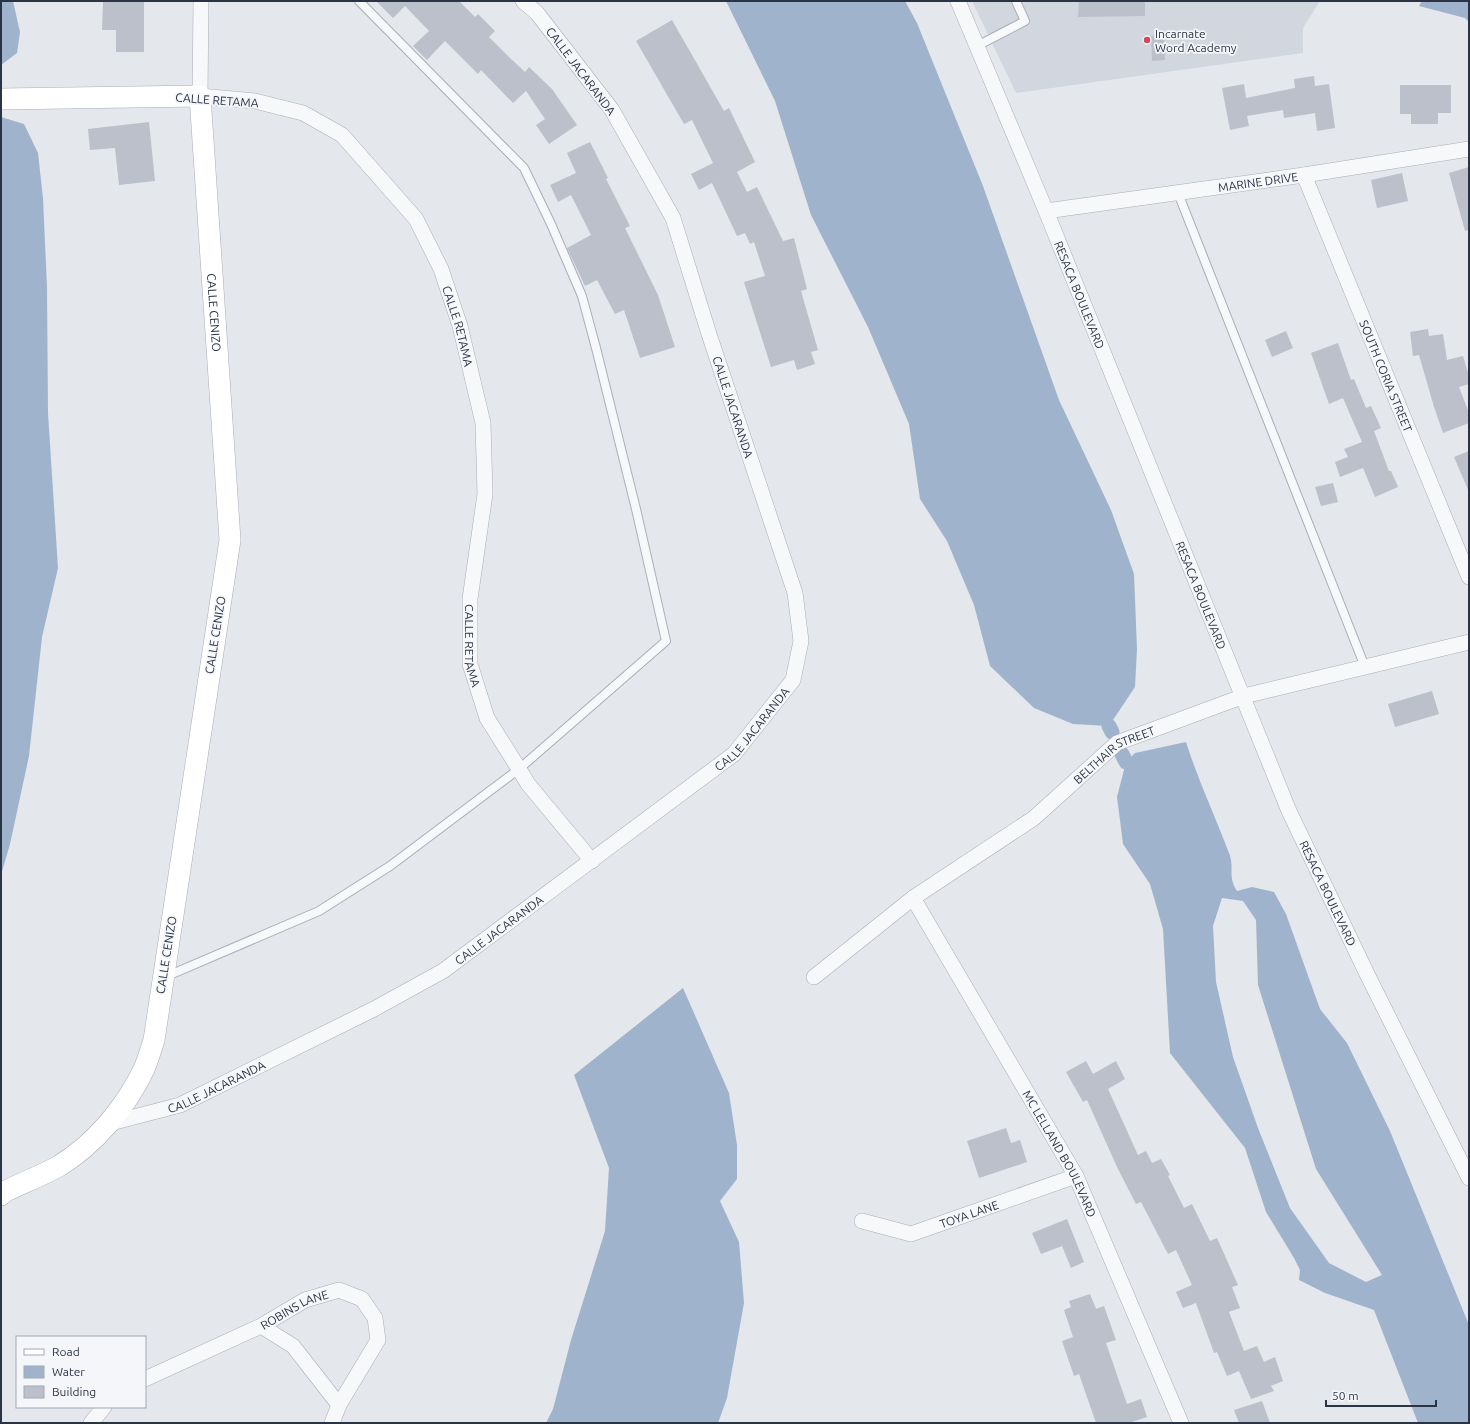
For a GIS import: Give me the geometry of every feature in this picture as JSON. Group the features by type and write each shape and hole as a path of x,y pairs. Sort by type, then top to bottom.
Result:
{"street":[{"name":"CALLE CENIZO","path":"1,1195 4,1192 59,1166 87,1144 107,1124 130,1095 145,1068 154,1040 230,540 200,96 201,1"},
{"name":"CALLE JACARANDA","path":"107,1124 180,1104 374,1009 442,971 734,754 793,680 801,641 795,593 709,334 673,218 612,110 537,14 523,1"},
{"name":"RESACA BOULEVARD","path":"958,1 1046,210 1244,696 1289,811 1368,976 1469,1178"},
{"name":"CALLE RETAMA","path":"1,99 200,96 255,101 303,113 342,136 416,219 441,269 460,326 483,423 485,494 470,599 470,664 487,718 528,784 592,861"},
{"name":"MARINE DRIVE","path":"1046,210 1304,175 1469,149"},
{"name":"SOUTH CORIA STREET","path":"1304,175 1469,577"},
{"name":"BELTHAIR STREET","path":"814,977 913,898 1034,818 1117,743 1244,696 1469,642"},
{"name":"MC LELLAND BOULEVARD","path":"913,898 1076,1176 1181,1423"},
{"name":"TOYA LANE","path":"862,1221 911,1234 1076,1176"},
{"name":"ROBINS LANE","path":"146,1379 260,1326 305,1300 338,1290 362,1299 375,1318 378,1340 339,1405 332,1423"},
{"path":"260,1326 293,1346 339,1405"},
{"path":"91,1423 103,1408"}],"lane":[{"path":"163,978 319,912 390,866 519,769 666,641 636,509 582,296 551,224 524,168 359,1"},
{"path":"977,46 1025,21 1016,1"},
{"path":"1178,193 1365,667"}],"shaded area":[{"name":"Incarnate Word Academy","path":"972,1 1320,1 1303,28 1303,53 1016,93"}],"water":[{"path":"1,1 13,1 20,32 17,53 1,65"},
{"path":"726,1 905,1 917,23 983,186 1059,400 1111,510 1134,574 1137,649 1135,687 1109,726 1073,724 1034,708 990,666 974,605 947,541 920,499 909,424 868,327 811,215 775,101"},
{"path":"1422,1 1469,2 1469,22 1465,18 1419,6"},
{"path":"1,117 24,124 38,153 43,198 47,287 48,413 58,568 42,637 29,756 10,844 1,875"},
{"path":"1186,742 1201,784 1231,858 1232,881 1234,886 1237,891 1252,887 1274,892 1286,914 1320,1009 1347,1043 1390,1131 1469,1325 1469,1423 1418,1423 1374,1310 1325,1293 1299,1280 1300,1270 1266,1212 1245,1148 1170,1053 1163,929 1150,884 1123,844 1117,797 1126,762 1135,753","holes":["1222,898 1243,901 1256,920 1258,985 1316,1169 1382,1275 1366,1282 1329,1263 1290,1208 1258,1128 1233,1057 1216,982 1213,926"]},
{"path":"683,988 729,1093 737,1145 737,1179 720,1201 739,1242 744,1303 727,1398 718,1423 546,1423 553,1409 571,1340 605,1231 609,1168 574,1075"}],"building":[{"path":"103,1 144,1 144,52 116,52 116,30 102,30"},
{"path":"376,1 459,1 475,17 478,14 495,31 489,37 509,57 525,72 529,67 552,89 577,125 549,144 536,125 545,119 526,91 513,103 481,70 478,74 445,41 427,60 413,46 429,31 405,6 393,18"},
{"path":"1079,1 1145,1 1145,16 1078,17"},
{"path":"672,20 724,111 729,108 755,162 737,172 747,192 757,187 783,241 794,238 807,289 801,291 818,350 811,352 815,364 797,370 794,360 771,367 744,282 765,276 754,242 750,244 745,233 737,236 712,183 699,190 691,174 713,163 692,120 684,124 636,41"},
{"path":"1164,35 1165,60 1152,61 1151,36"},
{"path":"1314,76 1315,86 1329,84 1335,128 1317,131 1315,113 1284,118 1283,110 1247,116 1249,126 1230,130 1222,88 1244,84 1246,98 1295,88 1294,79"},
{"path":"1400,85 1451,85 1451,113 1438,113 1438,124 1411,124 1411,114 1400,114"},
{"path":"149,122 155,181 119,185 115,148 90,150 88,129"},
{"path":"590,142 608,178 606,179 630,226 625,228 658,295 675,347 640,358 624,310 615,314 597,280 585,286 567,248 591,235 571,195 558,202 550,185 576,173 567,153"},
{"path":"1469,167 1469,230 1465,231 1449,173"},
{"path":"1402,173 1408,201 1377,208 1371,180"},
{"path":"1428,329 1429,336 1443,334 1447,360 1463,356 1469,376 1469,384 1459,387 1469,413 1469,423 1443,433 1419,355 1413,356 1410,332"},
{"path":"1286,331 1293,348 1272,357 1265,340"},
{"path":"1338,343 1351,380 1354,379 1366,408 1371,406 1381,428 1374,431 1389,471 1391,471 1398,487 1375,497 1363,468 1340,477 1335,462 1348,457 1344,449 1362,442 1343,398 1329,404 1311,353"},
{"path":"1469,451 1469,492 1454,457"},
{"path":"1333,483 1338,502 1321,506 1315,487"},
{"path":"1432,691 1439,714 1395,727 1388,704"},
{"path":"1086,1061 1093,1074 1116,1061 1125,1079 1108,1089 1138,1155 1146,1151 1152,1163 1161,1159 1170,1175 1168,1176 1184,1208 1192,1204 1210,1241 1217,1238 1238,1285 1232,1287 1240,1308 1229,1312 1244,1351 1257,1346 1264,1362 1275,1357 1283,1381 1271,1386 1274,1391 1251,1399 1239,1371 1227,1376 1217,1352 1214,1353 1196,1303 1183,1308 1176,1292 1192,1285 1176,1250 1168,1254 1141,1202 1136,1204 1117,1167 1087,1100 1083,1102 1066,1072"},
{"path":"1006,1128 1011,1143 1020,1140 1027,1162 979,1178 967,1141"},
{"path":"1067,1219 1084,1262 1071,1268 1062,1246 1041,1254 1032,1233"},
{"path":"1090,1294 1096,1309 1104,1306 1116,1340 1106,1343 1127,1404 1141,1399 1147,1417 1129,1423 1096,1423 1079,1374 1074,1376 1062,1341 1073,1337 1064,1310 1071,1307 1069,1301"},
{"path":"1262,1401 1270,1423 1239,1423 1234,1410"}],"waterway":[{"path":"1109,726 1112,732"},
{"path":"1122,754 1126,762"}],"place":[{"name":"Incarnate Word Academy","path":"1147,40"}]}
